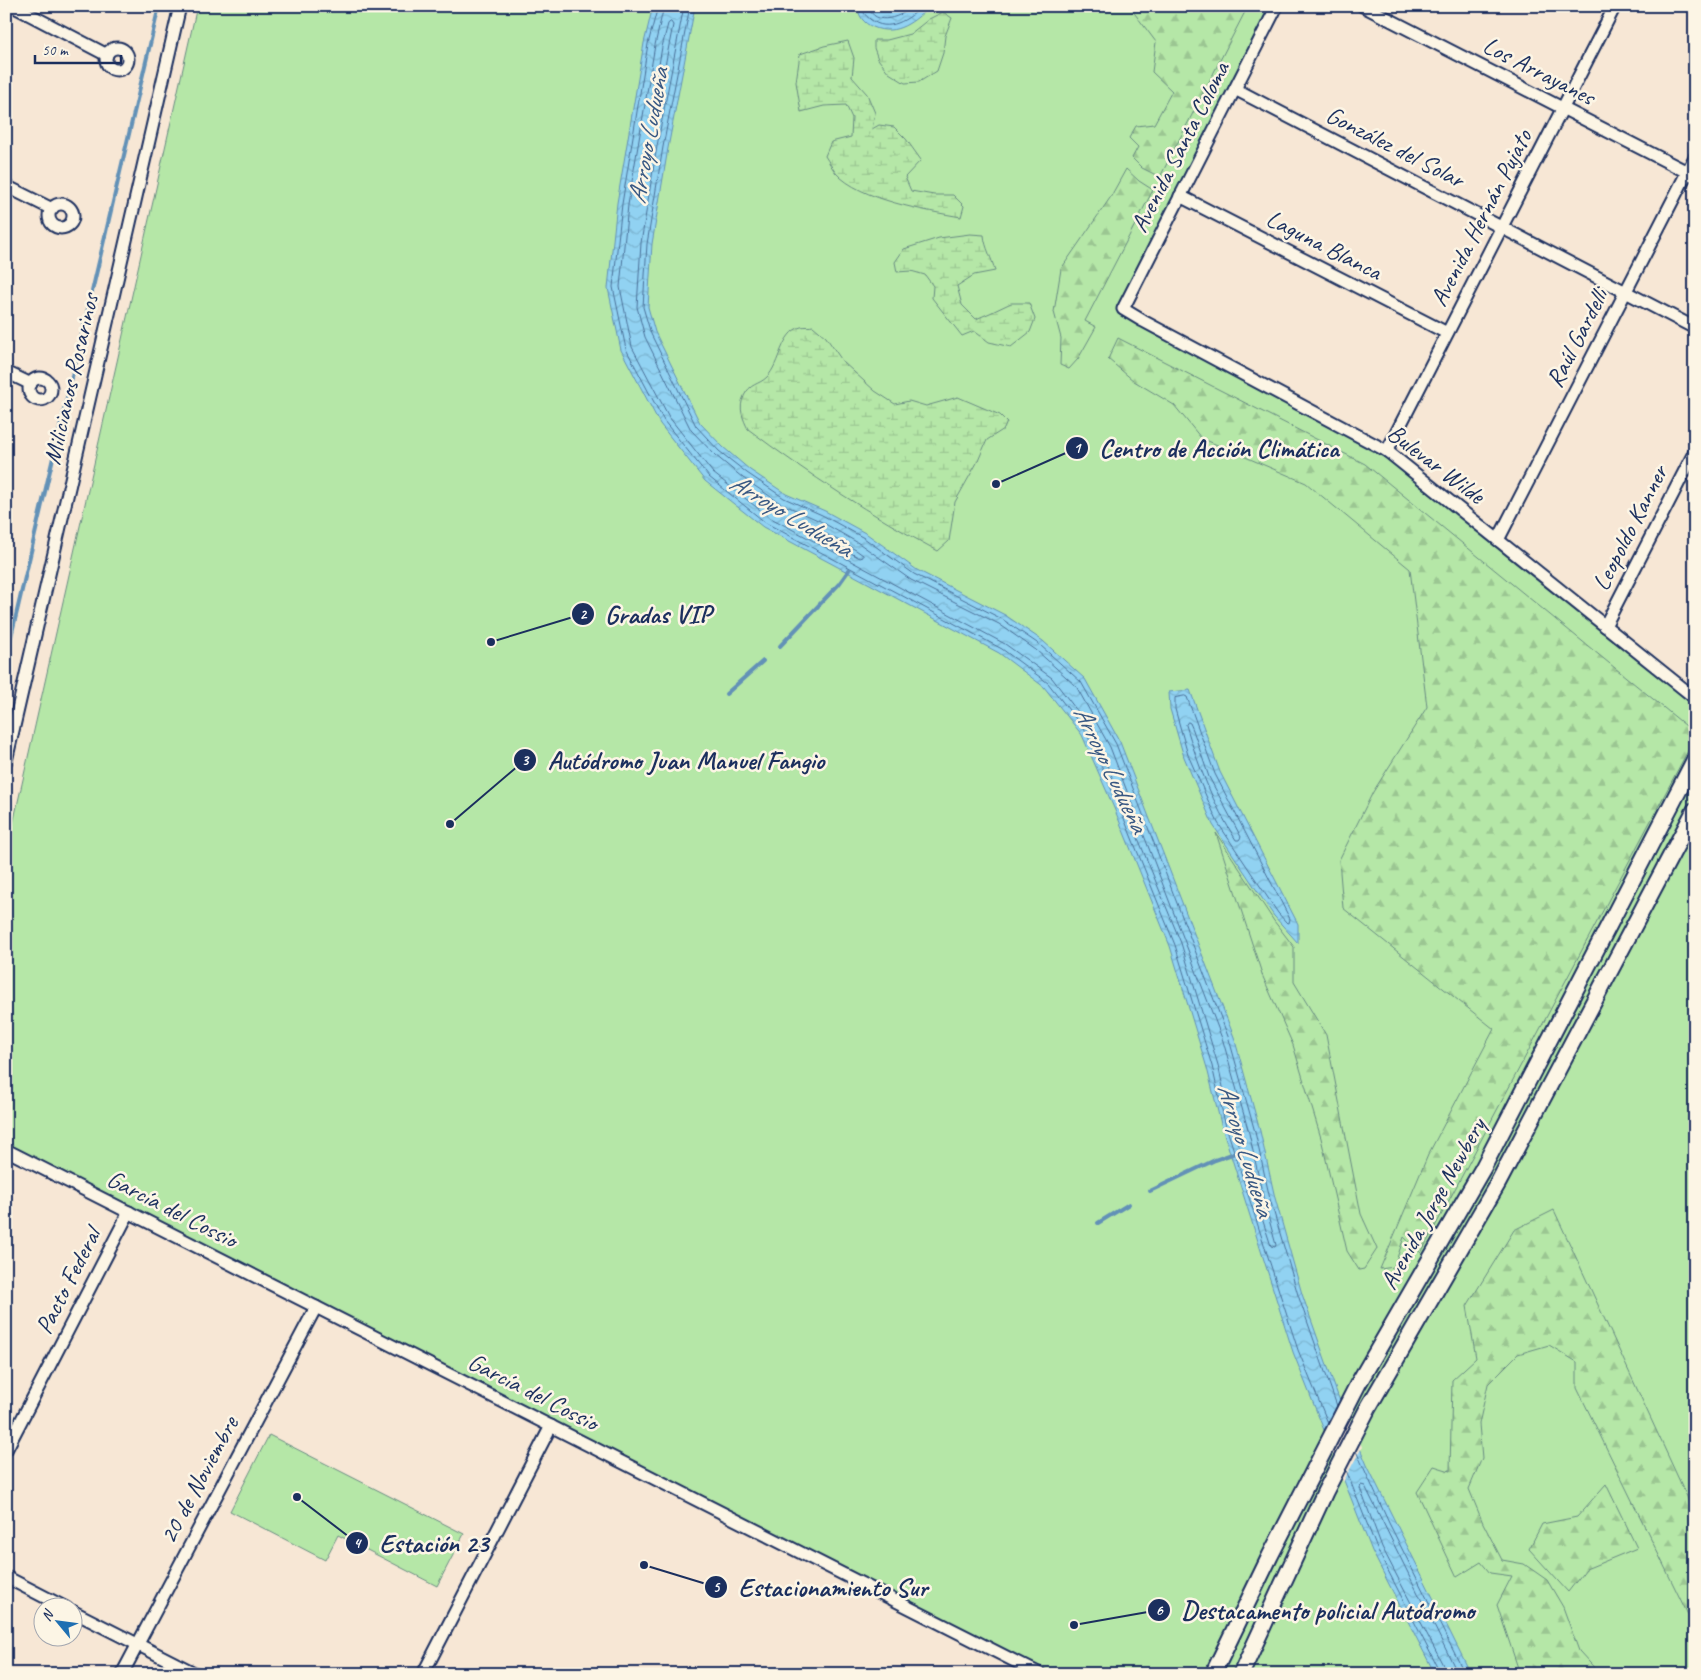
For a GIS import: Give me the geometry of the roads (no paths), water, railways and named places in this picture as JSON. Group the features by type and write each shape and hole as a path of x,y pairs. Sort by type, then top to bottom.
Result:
{"main road":[{"name":"Avenida Jorge Newbery","path":"1213,1674 1314,1468 1358,1384 1483,1168 1695,758"},
{"name":"Avenida Jorge Newbery","path":"1241,1674 1325,1492 1368,1408 1498,1183 1695,810"}],"street":[{"path":"14,6 107,54"},
{"name":"Milicianos Rosarinos","path":"6,761 180,6"},
{"name":"Avenida Santa Coloma","path":"1122,309 1277,6"},
{"name":"Los Arrayanes","path":"1363,6 1691,174"},
{"name":"Avenida Hernán Pujato","path":"1387,451 1615,6"},
{"name":"González del Solar","path":"1235,89 1695,328"},
{"name":"Raúl Gardelli","path":"1498,540 1626,292 1691,174 1695,157"},
{"path":"6,186 52,209"},
{"name":"Laguna Blanca","path":"1180,196 1447,333"},
{"name":"Bulevar Wilde","path":"1122,309 1387,451 1695,698"},
{"path":"6,372 31,384"},
{"name":"Leopoldo Kanner","path":"1606,626 1695,451"},
{"name":"García del Cossio","path":"6,1150 1040,1674"},
{"name":"Pacto Federal","path":"6,1450 129,1212"},
{"name":"20 de Noviembre","path":"122,1674 316,1307"},
{"path":"423,1674 550,1426"},
{"path":"6,1577 47,1598"},
{"path":"82,1616 196,1674"}],"water":[{"name":"Arroyo Ludueña","path":"653,6 695,6 652,244 648,307 655,332 700,423 723,447 750,470 786,494 825,511 867,534 917,570 1005,615 1043,641 1085,679 1120,742 1234,1037 1260,1131 1275,1198 1302,1294 1338,1396 1367,1465 1471,1674 1435,1674 1372,1551 1293,1352 1221,1124 1207,1068 1170,946 1082,735 1044,687 999,653 763,527 705,481 660,424 621,350 608,288 617,203 644,43"},
{"path":"857,6 930,6 904,26 897,29 881,30 864,21 860,16"},
{"path":"1190,690 1220,772 1298,924 1298,943 1274,916 1213,825 1184,757 1170,709 1169,692"}],"waterway":[{"path":"6,658 159,6"},
{"path":"780,646 839,584 849,570"},
{"path":"726,694 763,661"},
{"path":"1150,1191 1215,1160 1235,1153"},
{"path":"1098,1223 1129,1204"}],"place":[{"name":"Centro de Acción Climática","path":"996,484"},
{"name":"Gradas VIP","path":"491,642"},
{"name":"Autódromo Juan Manuel Fangio","path":"450,824"},
{"name":"Estación 23","path":"297,1497"},
{"name":"Estacionamiento Sur","path":"644,1565"},
{"name":"Destacamento policial Autódromo","path":"1074,1625"}]}
